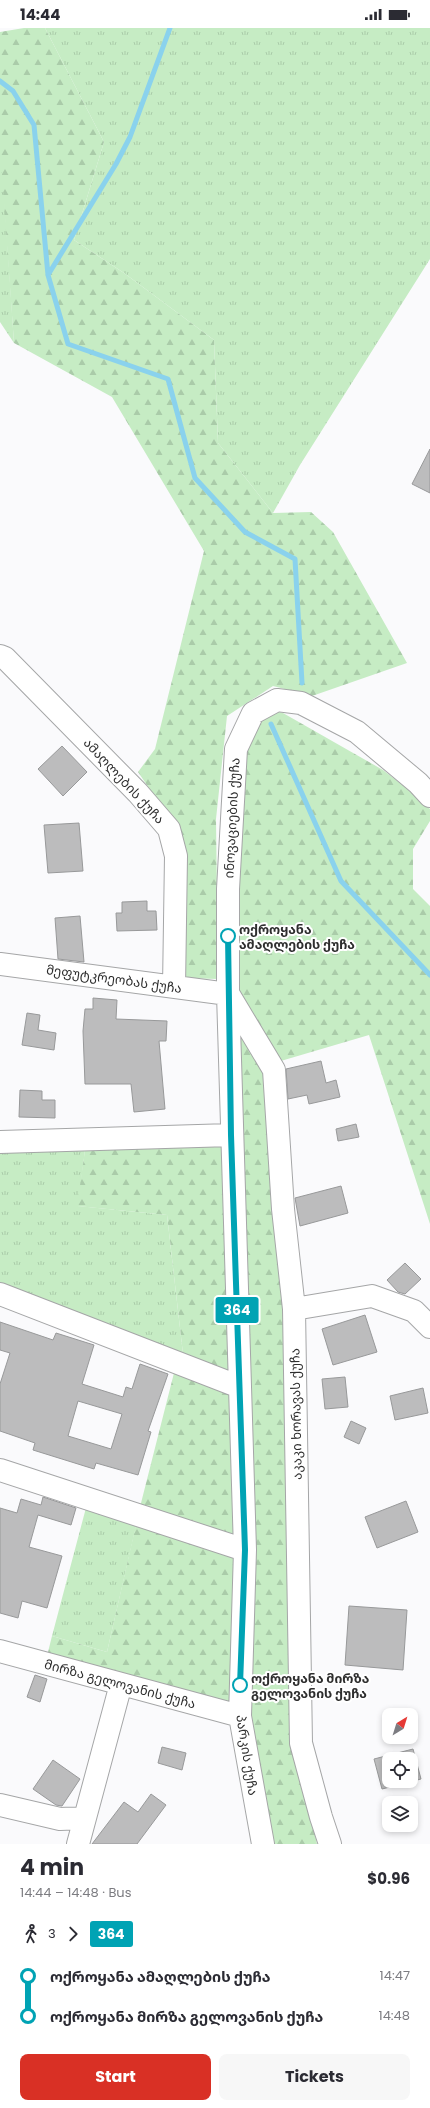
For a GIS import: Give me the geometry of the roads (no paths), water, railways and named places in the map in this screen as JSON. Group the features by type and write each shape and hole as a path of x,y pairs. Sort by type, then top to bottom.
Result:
{"street":[{"name":"ამაღლების ქუჩა","path":"0,656 5,658 138,793 169,829 176,856 174,987"},
{"name":"ინოვაციების ქუჩა","path":"228,994 228,889 236,749 253,713 277,700 301,703 357,732 418,783 430,796"},
{"name":"მეფუტკრეობას ქუჩა","path":"0,964 228,994"},
{"name":"პარკის ქუჩა","path":"228,994 231,1135 245,1550 240,1716 264,1844"},
{"name":"აკაკი ხორავას ქუჩა","path":"228,994 274,1070 283,1209 294,1309 302,1743 320,1817 330,1844"},
{"path":"0,1142 231,1135"},
{"path":"0,1294 240,1387"},
{"path":"294,1309 372,1296 414,1311 430,1327"},
{"path":"0,1470 245,1550"},
{"name":"მირზა გელოვანის ქუჩა","path":"0,1651 240,1716"},
{"path":"78,1844 121,1684"},
{"path":"3,1810 60,1819 85,1818"}],"waterway":[{"path":"48,275 116,164 130,137 170,28"},
{"path":"0,81 13,91 34,125 48,275 68,344 168,379 195,478 245,532 295,559 302,683"},
{"path":"271,724 341,881 430,975"}],"place":[{"name":"ოქროყანა ამაღლების ქუჩა","path":"228,936"},
{"name":"ოქროყანა მირზა გელოვანის ქუჩა","path":"240,1685"}]}
